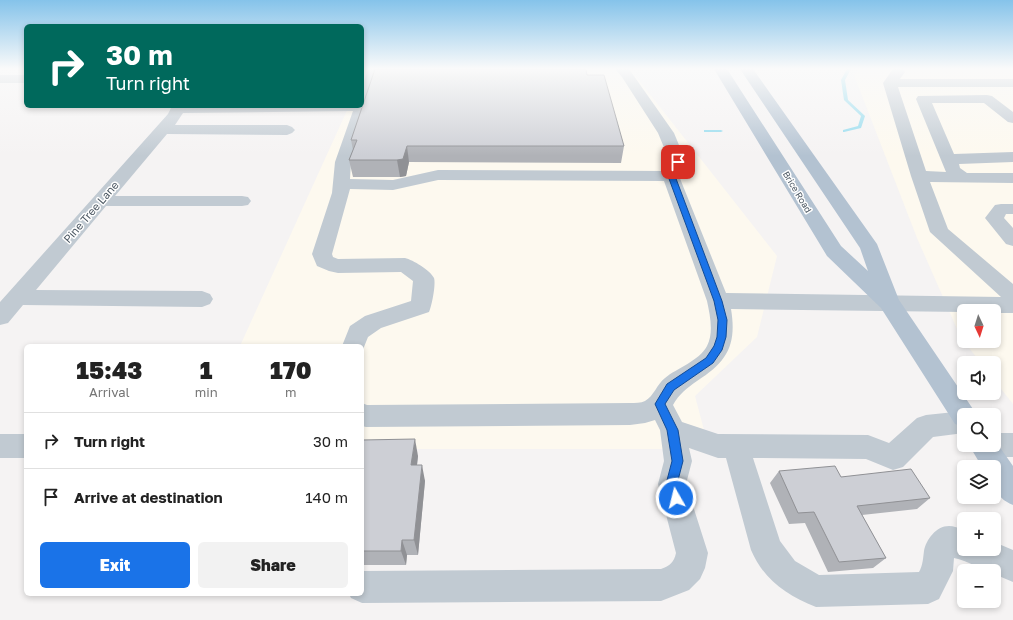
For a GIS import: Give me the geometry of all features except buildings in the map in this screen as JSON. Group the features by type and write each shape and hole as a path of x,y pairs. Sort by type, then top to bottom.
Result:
{"main road":[{"name":"Brice Road","path":"738,98 834,251 889,303 959,408"},
{"name":"Brice Road","path":"766,98 870,248 889,303"},
{"path":"988,452 1013,491"}],"street":[{"path":"364,587 660,585 678,578 689,568 692,553 672,484 678,461 666,417 671,387 709,360 718,347 721,337 722,320 718,301 671,176 678,162 666,133 643,98"},
{"path":"895,98 919,176 940,232 1013,296"},
{"path":"963,178 953,170 923,99 987,99 1013,119"},
{"name":"Pine Tree Lane","path":"0,317 175,115 178,108"},
{"path":"355,344 358,332 373,322 421,306 424,279 405,265 338,266 324,261 322,254 341,193 343,162 362,108"},
{"path":"163,129 287,130"},
{"path":"948,159 1013,157"},
{"path":"342,184 393,185 438,175 671,176"},
{"path":"919,176 1013,178"},
{"path":"101,201 242,201"},
{"path":"1013,209 1000,210 994,218 1013,240"},
{"path":"18,297 202,299"},
{"path":"718,301 1013,305"},
{"path":"364,414 374,416 630,414 650,412 666,417 718,446 868,447 893,458 926,426 957,423"},
{"path":"1001,444 1013,445"},
{"path":"0,446 24,446"},
{"path":"736,446 767,550 784,572 816,591 928,588 937,571 940,549 948,541 957,543"},
{"path":"990,556 1013,566"}],"shaded area":[{"path":"364,98 653,98 777,256 757,337 695,396 709,449 364,449 364,344 241,344 348,108 364,108"},
{"path":"863,98 1013,98 1013,404 1001,389 1001,356 975,356 969,348 1001,348 1001,304 957,304 957,329 917,238"}],"waterway":[{"path":"844,131 860,127 863,116 846,100 846,98"},
{"path":"705,131 721,131"}],"route":[{"path":"676,498 672,484 678,461 673,430 660,404 671,387 709,360 718,347 721,337 722,320 718,301 671,176 678,162"}]}
